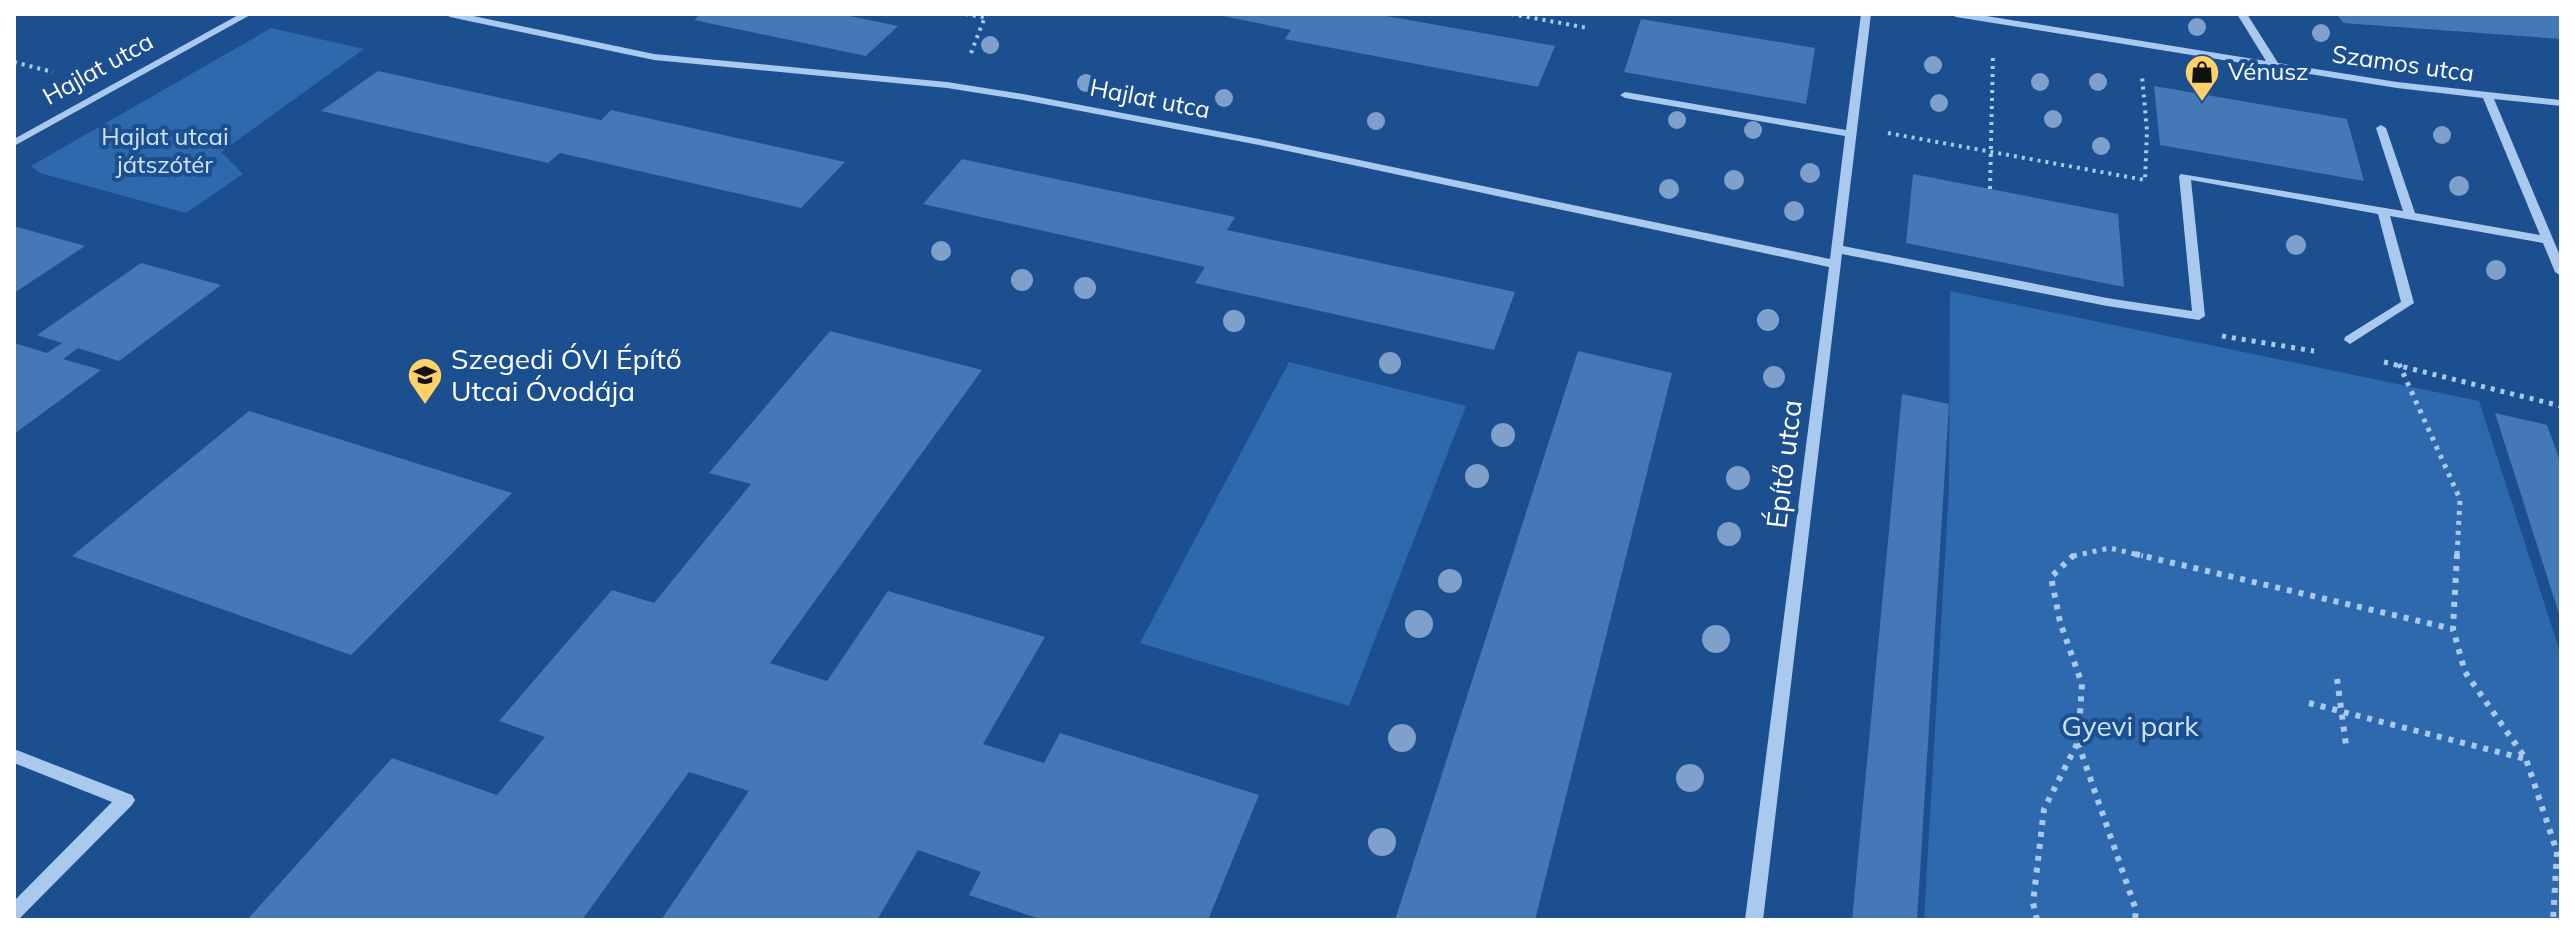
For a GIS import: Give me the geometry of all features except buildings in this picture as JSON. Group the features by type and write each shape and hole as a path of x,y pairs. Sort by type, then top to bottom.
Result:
{"street":[{"name":"Hajlat utca","path":"14,143 202,36 247,14"},
{"name":"Hajlat utca","path":"450,14 654,57 947,85 1023,97 1836,256 2199,316 2185,176 2383,210"},
{"path":"504,25 520,14"},
{"name":"Építő utca","path":"1754,920 1866,14"},
{"name":"Szamos utca","path":"1956,14 2488,97 2561,103"},
{"path":"2242,14 2274,65"},
{"path":"1625,95 1851,130"},
{"path":"2488,97 2561,272"},
{"path":"2381,128 2410,215"},
{"path":"2350,340 2408,303 2383,210 2547,240"},
{"path":"14,756 126,800 14,913"}],"path":[{"path":"965,14 984,17"},
{"path":"1511,14 1588,28"},
{"path":"1990,189 1993,45"},
{"path":"14,62 53,72"},
{"path":"1851,130 1992,151 2145,180 2147,131 2141,71"},
{"path":"2399,364 2460,499 2453,629 2465,672 2526,759 2557,852 2553,920"},
{"path":"2037,920 2033,903 2044,809 2078,742 2082,684 2060,622 2051,577 2076,553 2110,548 2453,629"},
{"path":"2337,679 2346,745"},
{"path":"2309,703 2526,759"},
{"path":"2078,742 2136,910 2135,920"}],"green space":[{"name":"Hajlat utcai játszótér","path":"271,28 364,49 221,152 243,174 186,213 40,173 31,166"},
{"name":"Gyevi park","path":"1950,291 2479,401 2561,655 2561,920 1924,920 1949,487"},
{"path":"1289,362 1466,406 1349,706 1140,643"}],"place":[{"name":"Vénusz","path":"2202,103"},
{"name":"Szegedi ÓVI Építő Utcai Óvodája","path":"425,406"}]}
